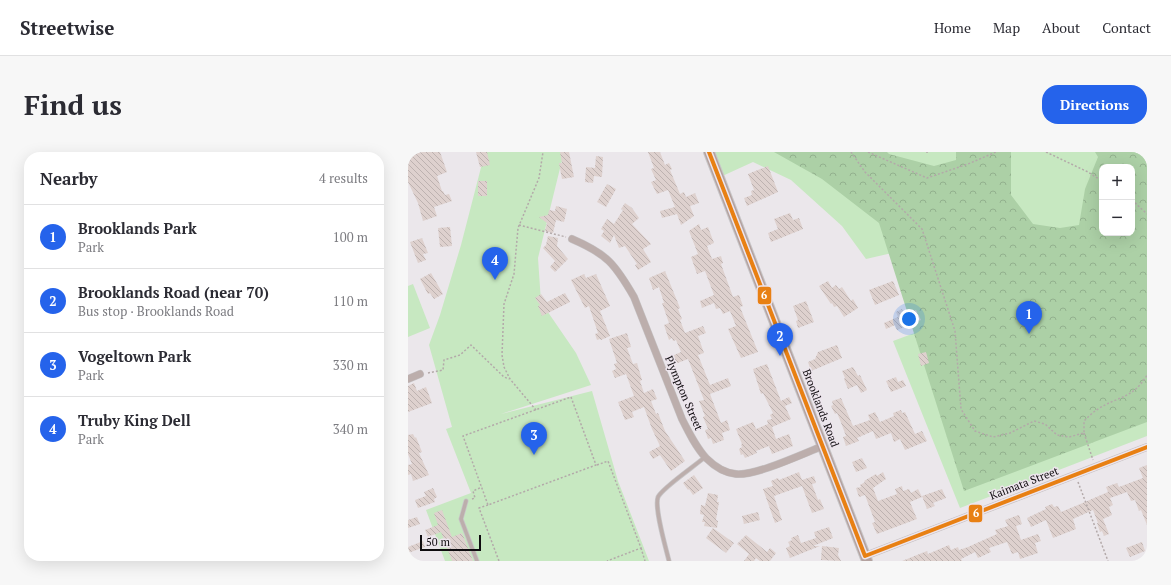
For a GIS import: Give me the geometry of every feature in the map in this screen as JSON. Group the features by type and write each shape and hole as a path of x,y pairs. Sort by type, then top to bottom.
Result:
{"street":[{"name":"Brooklands Road","path":"709,152 866,558"},
{"name":"Plympton Street","path":"572,239 589,246 603,255 616,268 625,282 634,297 682,419 692,438 705,457 714,465 724,471 735,474 745,474 823,446"},
{"path":"408,379 420,374"},
{"name":"Kaimata Street","path":"866,558 1147,447"}],"lane":[{"path":"669,561 657,510 658,497 667,487 705,457"},
{"path":"466,501 461,519 477,561"}],"path":[{"path":"536,410 510,379 504,367 502,355 504,304 514,274 518,228 539,178 543,152"},
{"path":"851,152 865,172 922,229 955,331 961,408 975,431 994,436 1010,433 1034,421 1045,424 1057,435 1069,436 1084,433"},
{"path":"868,152 927,178 968,164 996,152"},
{"path":"1046,152 1088,172 1099,179"},
{"path":"1135,203 1147,214"},
{"path":"519,225 572,239"},
{"path":"420,374 443,370 444,360 460,355 471,345 504,377 510,379"},
{"path":"1096,467 1084,433 1084,421 1098,408 1131,394 1143,382 1147,375"},
{"path":"488,505 463,436 571,397 596,465"},
{"path":"499,561 479,508 608,461 645,561"},
{"path":"1075,475 1108,561"},
{"path":"466,501 475,498 473,491 482,487"},
{"path":"607,561 641,548"}],"green space":[{"path":"485,152 564,152 538,258 541,302 576,353 591,385 501,414 592,391 618,481 649,561 445,561 426,510 471,493 446,429 452,427 429,345 440,315 461,245"},
{"path":"708,152 1147,152 1147,436 960,508 893,341 928,328 905,250 866,259 842,226 791,180 753,162 718,178"},
{"path":"774,152 887,152 889,154 934,166 956,160 956,152 1011,152 1011,195 1033,224 1060,228 1079,225 1085,189 1098,157 1095,152 1147,152 1147,422 964,491 879,223 822,179"},
{"path":"413,284 430,328 408,337 408,286"}],"building":[{"path":"414,152 440,152 447,172 437,176 442,191 445,195 449,194 452,201 434,207 437,216 423,221 418,203 408,182 408,154"},
{"path":"476,152 487,152 490,165 480,167"},
{"path":"560,152 569,152 574,177 562,179 559,163 562,163"},
{"path":"648,152 660,152 665,165 669,163 672,169 670,170 680,194 684,192 686,197 695,193 699,203 690,206 694,216 681,225 677,214 662,218 660,211 675,207 668,190 657,194 651,182 656,180 651,169 654,168"},
{"path":"596,156 603,157 602,177 594,176 593,183 585,182 586,167 595,168"},
{"path":"768,166 778,192 747,206 744,198 752,195 751,191 754,190 748,174"},
{"path":"478,181 487,181 487,196 478,196"},
{"path":"607,184 616,189 606,207 597,202"},
{"path":"625,203 632,208 639,218 632,224 651,244 643,249 651,262 638,270 635,265 637,264 625,246 619,248 614,235 610,243 601,236 604,231 601,229 607,219 614,224 623,210 621,209"},
{"path":"556,206 567,209 564,222 556,220 553,233 545,231 547,223 539,217 548,215 549,210 555,211"},
{"path":"790,213 793,220 799,218 803,229 771,242 768,233 778,229 774,219"},
{"path":"699,224 701,230 708,227 714,243 707,246 712,259 721,256 723,263 721,264 733,297 739,295 743,306 740,307 758,352 741,358 728,329 736,326 730,311 723,314 720,308 716,309 714,303 702,308 700,301 714,295 705,271 697,274 691,257 698,254 689,231"},
{"path":"450,227 452,246 440,247 438,228"},
{"path":"548,236 558,238 557,246 568,259 555,272 550,267 555,261 543,248 546,245"},
{"path":"422,238 428,253 423,254 426,260 418,263 410,242"},
{"path":"665,271 680,308 678,309 682,319 680,320 685,333 703,326 706,333 698,336 704,353 698,355 710,385 728,378 731,386 710,394 721,423 727,420 730,430 722,433 724,440 713,444 711,438 708,439 705,430 708,429 699,401 704,400 688,359 675,364 672,356 681,352 676,340 673,341 672,338 669,340 664,325 669,323 662,303 664,303 659,287 653,290 649,278"},
{"path":"431,273 443,294 434,299 430,293 428,294 420,279"},
{"path":"584,274 586,278 596,274 610,306 600,311 610,336 601,340 597,340 595,334 598,333 589,306 585,308 571,280"},
{"path":"828,281 832,288 836,285 839,289 842,287 851,301 853,299 858,308 844,317 837,306 834,307 832,303 831,304 819,286"},
{"path":"893,281 899,295 875,305 869,290"},
{"path":"565,293 570,302 542,316 538,306 540,305 535,298 541,294 547,302"},
{"path":"806,301 814,322 798,328 796,321 798,320 793,306"},
{"path":"902,309 904,314 916,310 921,320 897,330 895,325 886,329 884,323 898,317 896,312"},
{"path":"627,333 631,347 627,348 633,364 637,363 644,393 653,389 657,399 651,401 656,414 658,413 665,431 685,461 671,471 660,455 653,459 649,452 660,446 644,407 632,412 634,417 625,420 618,402 634,396 626,374 615,378 612,371 616,369 614,364 617,363 609,339"},
{"path":"837,345 842,358 811,371 808,362 815,359 818,352"},
{"path":"926,352 929,363 921,366 918,354"},
{"path":"767,364 781,401 789,397 792,403 785,406 791,419 772,427 776,439 789,434 793,446 772,454 769,446 756,451 757,453 745,458 743,454 741,455 739,449 742,447 742,444 736,429 753,422 756,429 768,424 767,420 772,419 770,415 773,413 763,393 761,394 753,369"},
{"path":"853,367 858,376 860,375 867,390 861,393 857,385 848,389 844,379 845,378 842,371"},
{"path":"896,377 898,382 903,380 906,386 891,392 886,381"},
{"path":"414,383 417,391 426,387 432,403 408,412 408,386"},
{"path":"841,398 853,426 870,420 868,415 875,412 880,422 894,416 893,413 901,410 902,413 905,412 915,434 922,431 927,441 905,450 900,439 894,442 891,433 876,439 873,431 857,438 859,441 846,446 843,437 846,436 840,420 837,413 835,414 831,406 833,405 832,401"},
{"path":"413,434 415,438 416,437 422,452 419,453 429,475 413,481 411,474 408,475 408,465 412,464 408,454 408,435"},
{"path":"862,458 867,468 856,472 852,462"},
{"path":"1147,465 1147,525 1135,500 1131,501 1127,492 1110,498 1113,505 1109,507 1112,515 1103,519 1109,534 1104,536 1102,531 1100,532 1093,510 1073,519 1076,529 1053,538 1046,520 1031,527 1027,518 1046,509 1045,507 1052,504 1054,507 1058,506 1061,512 1078,505 1108,492 1106,487 1117,483 1119,487 1143,478 1139,468"},
{"path":"799,472 802,480 814,476 816,483 812,484 818,500 820,499 824,509 812,513 802,486 774,496 782,520 775,523 763,489 773,486 771,481 778,478 779,480"},
{"path":"883,472 886,479 873,488 878,501 897,494 895,489 902,486 903,491 909,489 911,493 918,489 922,497 910,502 917,519 877,534 872,523 875,522 865,495 859,497 856,488 861,487 860,485 865,482 864,481"},
{"path":"694,475 703,488 693,495 683,483"},
{"path":"433,488 437,497 434,499 435,502 418,508 415,500 426,496 424,492"},
{"path":"942,489 946,498 933,503 935,506 927,509 922,496"},
{"path":"708,493 718,495 717,502 719,502 716,520 718,521 717,528 704,526 705,522 702,522 704,515 700,514 701,505 705,506"},
{"path":"442,510 452,537 462,533 473,561 452,561 441,532 428,537 425,530 438,525 434,513"},
{"path":"758,512 760,520 744,524 742,516"},
{"path":"1019,515 1022,524 1016,526 1021,540 1038,534 1041,541 1035,543 1038,553 1020,559 1018,552 1012,554 1007,542 989,548 991,552 978,558 975,552 961,559 962,561 902,561 927,551 928,554 949,545 951,550 958,547 959,550 968,547 997,534 995,530 1008,526 1005,520"},
{"path":"417,517 420,524 408,528 408,520"},
{"path":"829,527 833,538 813,546 820,546 790,558 786,548 790,546 788,542 792,540 791,538 798,535 801,543 816,538 814,532"},
{"path":"713,528 734,543 726,553 706,538"},
{"path":"746,535 767,552 770,548 776,553 770,561 760,561 756,558 754,561 744,561 749,554 737,544"},
{"path":"423,541 425,547 408,553 408,547"},
{"path":"1142,542 1145,551 1130,557 1126,548"},
{"path":"822,546 839,548 838,555 841,561 821,560"}],"transit line":[{"name":"6","path":"709,152 865,556 1147,447"}],"place":[{"name":"Truby King Dell","path":"495,280"},
{"name":"Brooklands Park","path":"1029,334"},
{"name":"Brooklands Road (near 70)","path":"780,356"},
{"name":"Vogeltown Park","path":"534,455"}]}
